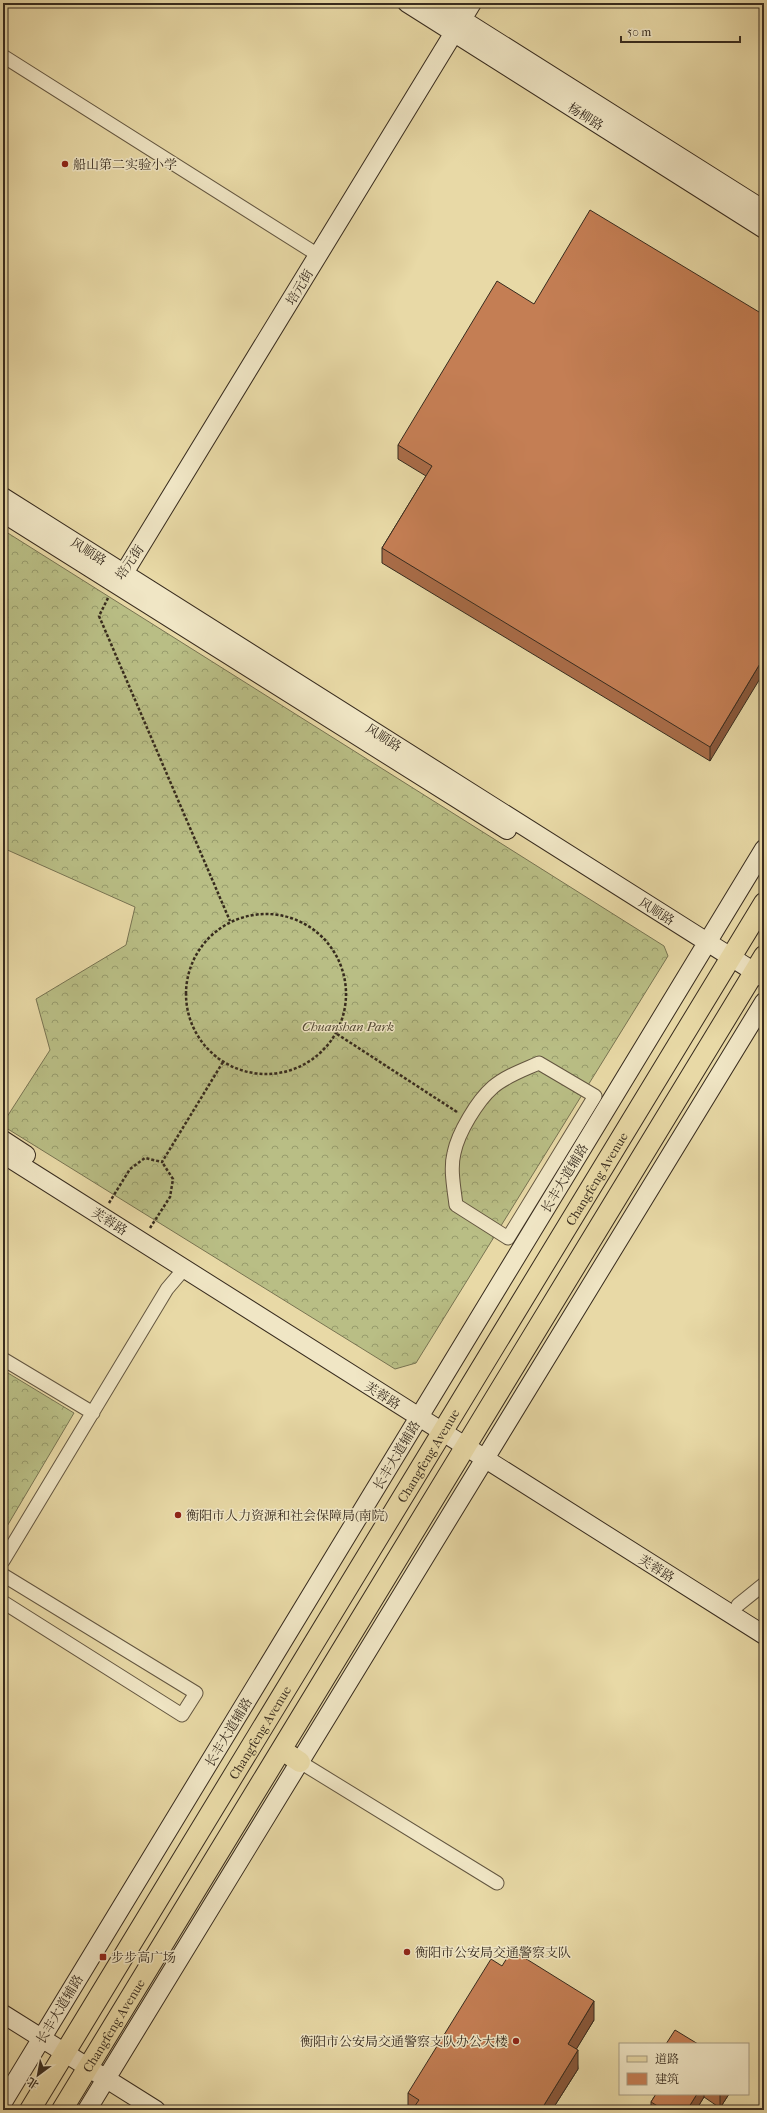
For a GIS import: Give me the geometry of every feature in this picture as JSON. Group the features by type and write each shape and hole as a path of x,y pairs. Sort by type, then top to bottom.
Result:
{"main road":[{"name":"Changfeng Avenue","path":"30,2110 764,903"},
{"name":"Changfeng Avenue","path":"62,2110 470,1442 759,976"},
{"path":"282,1750 300,1762"}],"street":[{"name":"杨柳路","path":"407,3 457,20 764,210"},
{"name":"杨柳路","path":"436,3 457,20 764,229"},
{"name":"培元街","path":"119,576 457,20 472,3"},
{"path":"3,56 316,253"},
{"name":"风顺路","path":"3,497 119,576 704,947 728,962 759,976"},
{"name":"风顺路","path":"3,513 119,576"},
{"name":"长丰大道辅路","path":"3,2102 764,849"},
{"path":"87,2110 764,1002"},
{"path":"539,1063 595,1096 508,1238 456,1205 453,1178 454,1153 461,1132 469,1120 492,1088 513,1073 539,1063"},
{"name":"芙蓉路","path":"3,1140 148,1232 422,1412"},
{"name":"芙蓉路","path":"3,1154 180,1266 445,1426 764,1635"},
{"path":"3,1561 180,1266"},
{"path":"3,1359 93,1413"},
{"name":"芙蓉路","path":"488,1454 764,1621"},
{"path":"3,1575 196,1693 182,1715 3,1602"},
{"path":"738,1605 764,1584"},
{"path":"300,1762 497,1883"},
{"path":"3,2014 156,2110"}],"path":[{"path":"119,576 99,616 230,921"},
{"path":"247,915 285,915 308,925 330,944 344,971 347,1001 337,1034 322,1052 295,1069 259,1074 224,1062 206,1047 191,1025 186,1003 189,967 208,936 230,921 247,915"},
{"path":"337,1034 469,1120"},
{"path":"162,1162 224,1062"},
{"path":"107,1206 130,1169 145,1158 162,1162 173,1179 170,1197 148,1232"}],"green space":[{"name":"Chuanshan Park","path":"3,530 664,946 668,956 416,1363 395,1369 3,1126 3,1123 50,1050 36,999 126,945 135,907 3,848"},
{"path":"3,1370 74,1413 3,1533"}],"building":[{"path":"590,210 764,315 764,657 710,747 382,548 432,466 398,445 497,281 534,304"},
{"name":"衡阳市公安局交通警察支队办公大楼","path":"512,1950 594,2001 568,2044 578,2050 541,2110 412,2110 419,2100 408,2093 491,1959 502,1966"},
{"path":"675,2030 696,2043 667,2043"},
{"path":"655,2095 696,2095 687,2110 664,2110 651,2102"}],"place":[{"name":"船山第二实验小学","path":"65,164"},
{"name":"衡阳市人力资源和社会保障局(南院)","path":"178,1515"},
{"name":"衡阳市公安局交通警察支队","path":"407,1952"},
{"name":"步步高广场","path":"103,1957"},
{"name":"衡阳市公安局交通警察支队办公大楼","path":"516,2041"}]}
